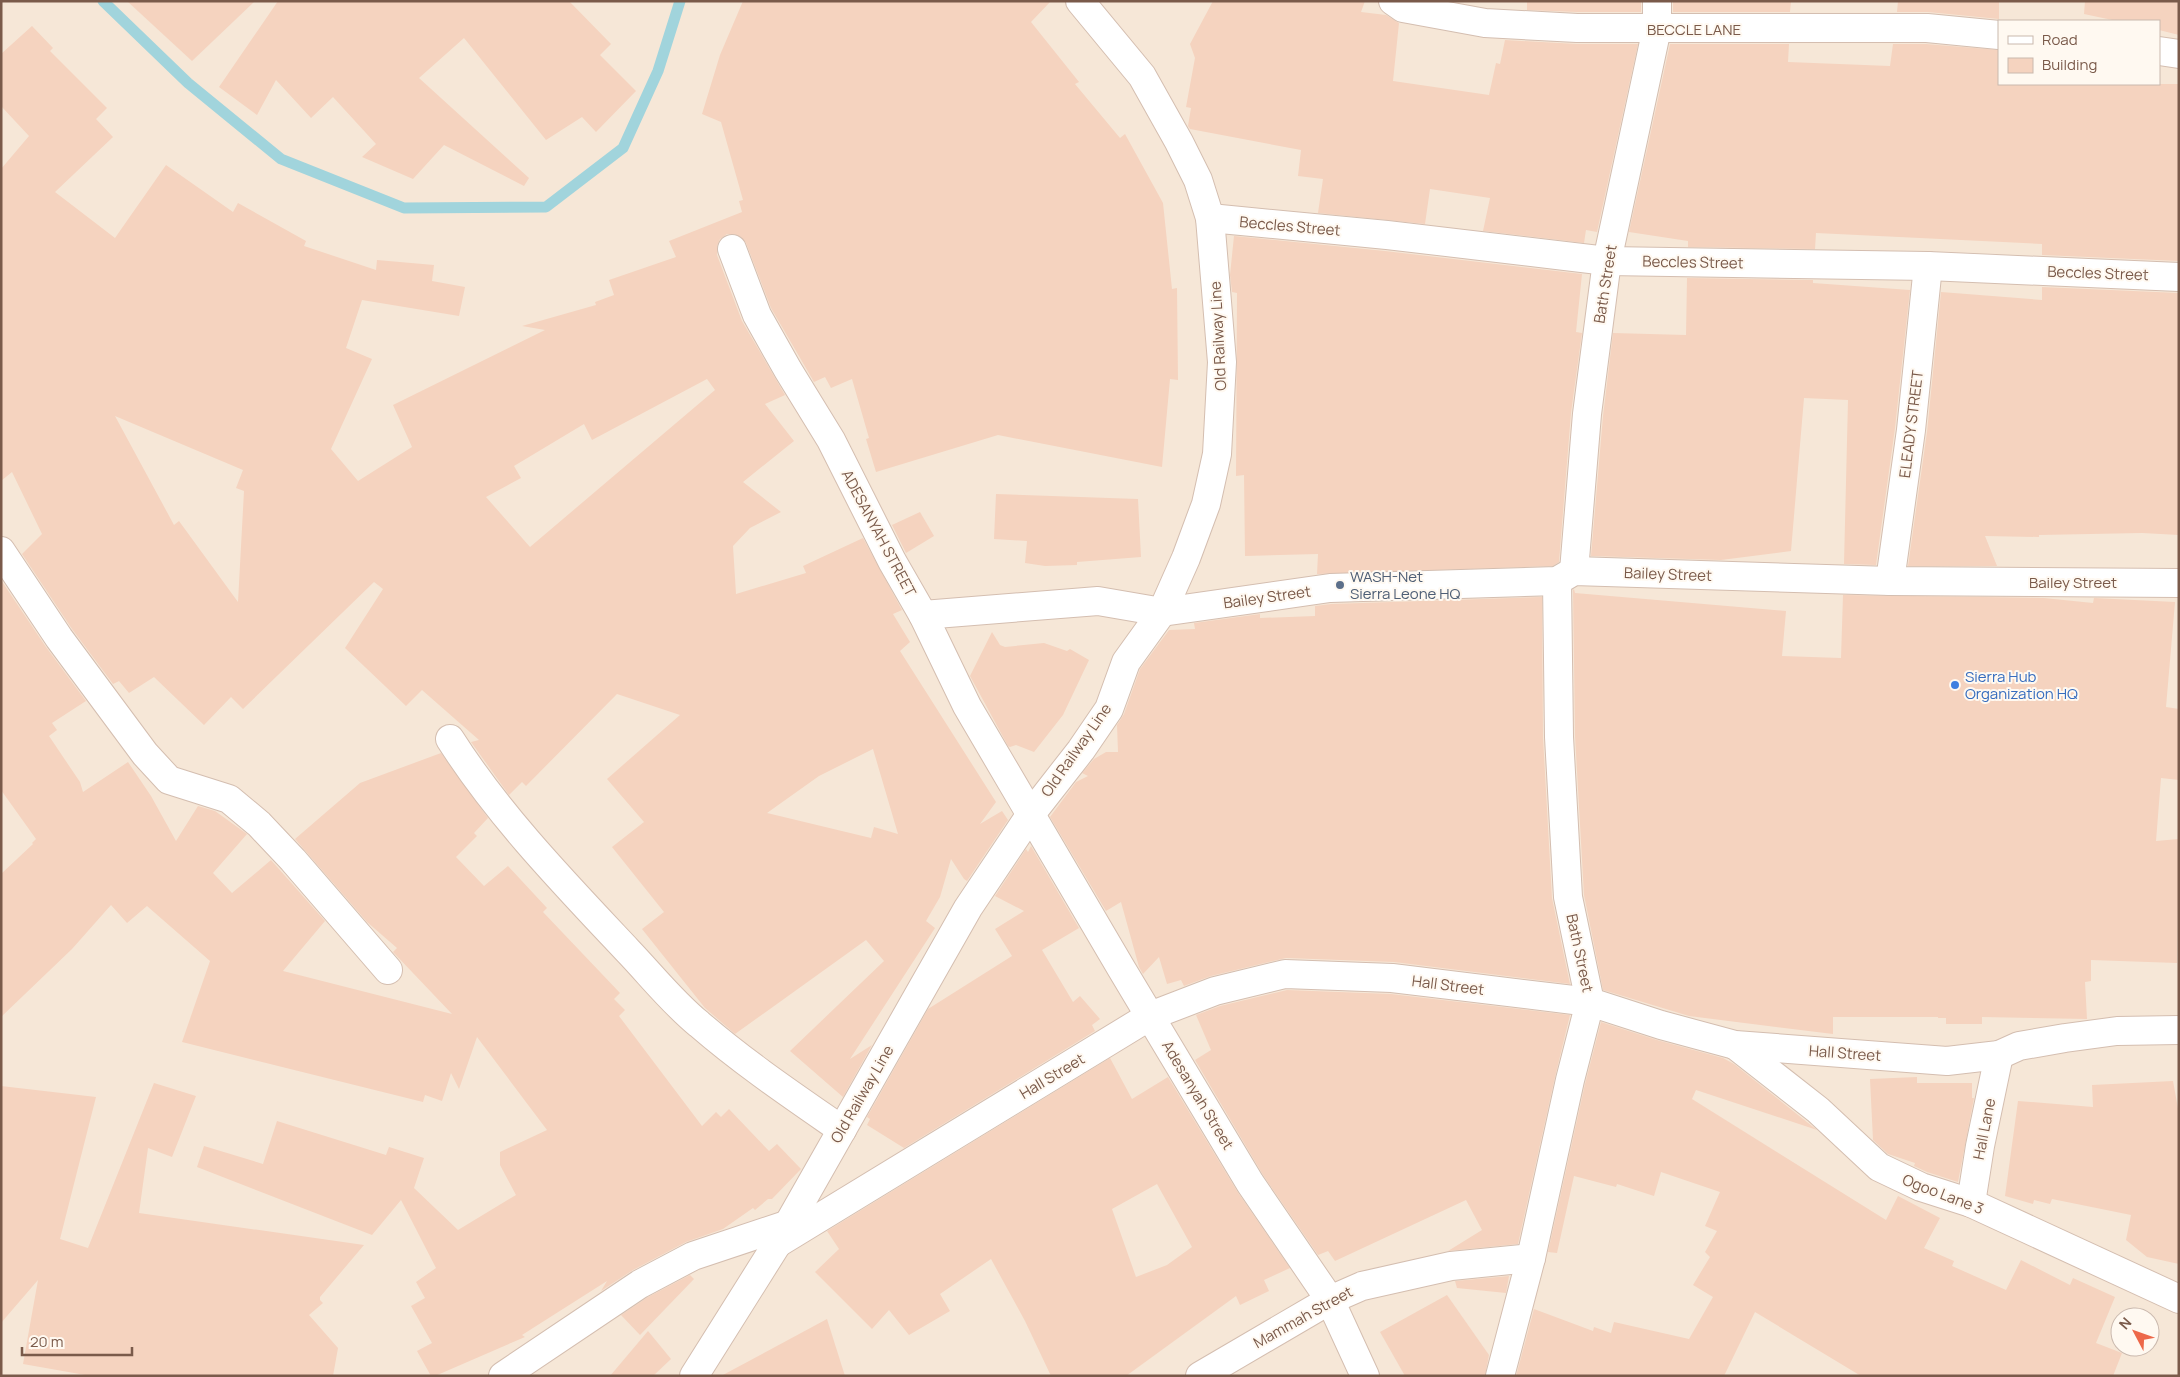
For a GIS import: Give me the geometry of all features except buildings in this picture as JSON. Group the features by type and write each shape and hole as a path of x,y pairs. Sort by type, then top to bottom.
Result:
{"street":[{"name":"Old Railway Line","path":"694,1376 782,1234 968,908 1031,814 1081,750 1109,709 1126,662 1162,612 1186,558 1206,504 1217,454 1222,362 1210,218 1194,172 1142,76 1080,1"},
{"name":"BECCLE LANE","path":"1393,1 1402,8 1485,23 1578,28 1927,28 1998,35"},
{"name":"Bath Street","path":"1500,1376 1532,1258 1570,1080 1590,1002 1568,897 1559,737 1566,576 1607,261 1657,28 1657,1"},
{"path":"2160,51 2179,54"},
{"name":"Beccles Street","path":"1210,218 1388,235 1607,261 1928,266 2179,277"},
{"name":"ADESANYAH STREET","path":"732,249 757,315 831,440 892,561 923,615 967,706 1031,814"},
{"name":"ELEADY STREET","path":"1890,581 1911,430 1928,266"},
{"path":"1,550 59,638 146,754 169,780 229,799 258,824 293,860 388,970"},
{"name":"Bailey Street","path":"923,615 1098,601 1162,612 1330,588 1566,576 2179,583"},
{"path":"450,739 472,773 532,846 608,930 697,1023 767,1078 842,1130"},
{"name":"Adesanyah Street","path":"1031,814 1250,1183 1330,1300 1365,1376"},
{"name":"Hall Street","path":"782,1234 1150,1016 1215,991 1285,974 1392,978 1590,1002 1662,1025 1735,1045 1947,1061 1998,1055 2019,1046 2116,1031 2179,1030"},
{"name":"Ogoo Lane 3","path":"1735,1045 1818,1110 1879,1167 1921,1187 1971,1203 2179,1299"},
{"name":"Hall Lane","path":"1971,1203 1998,1055"},
{"path":"503,1376 640,1284 693,1256 782,1234"},
{"name":"Mammah Street","path":"1200,1376 1330,1300 1362,1286 1451,1266 1532,1258"}],"shaded area":[{"path":"1,1 2179,1 2179,1376 1,1376"}],"waterway":[{"path":"103,1 188,83 281,159 404,208 546,207 623,148 658,71 680,1"}],"place":[{"name":"WASH-Net Sierra Leone HQ","path":"1340,585"},
{"name":"Sierra Hub Organization HQ","path":"1955,685"}]}
